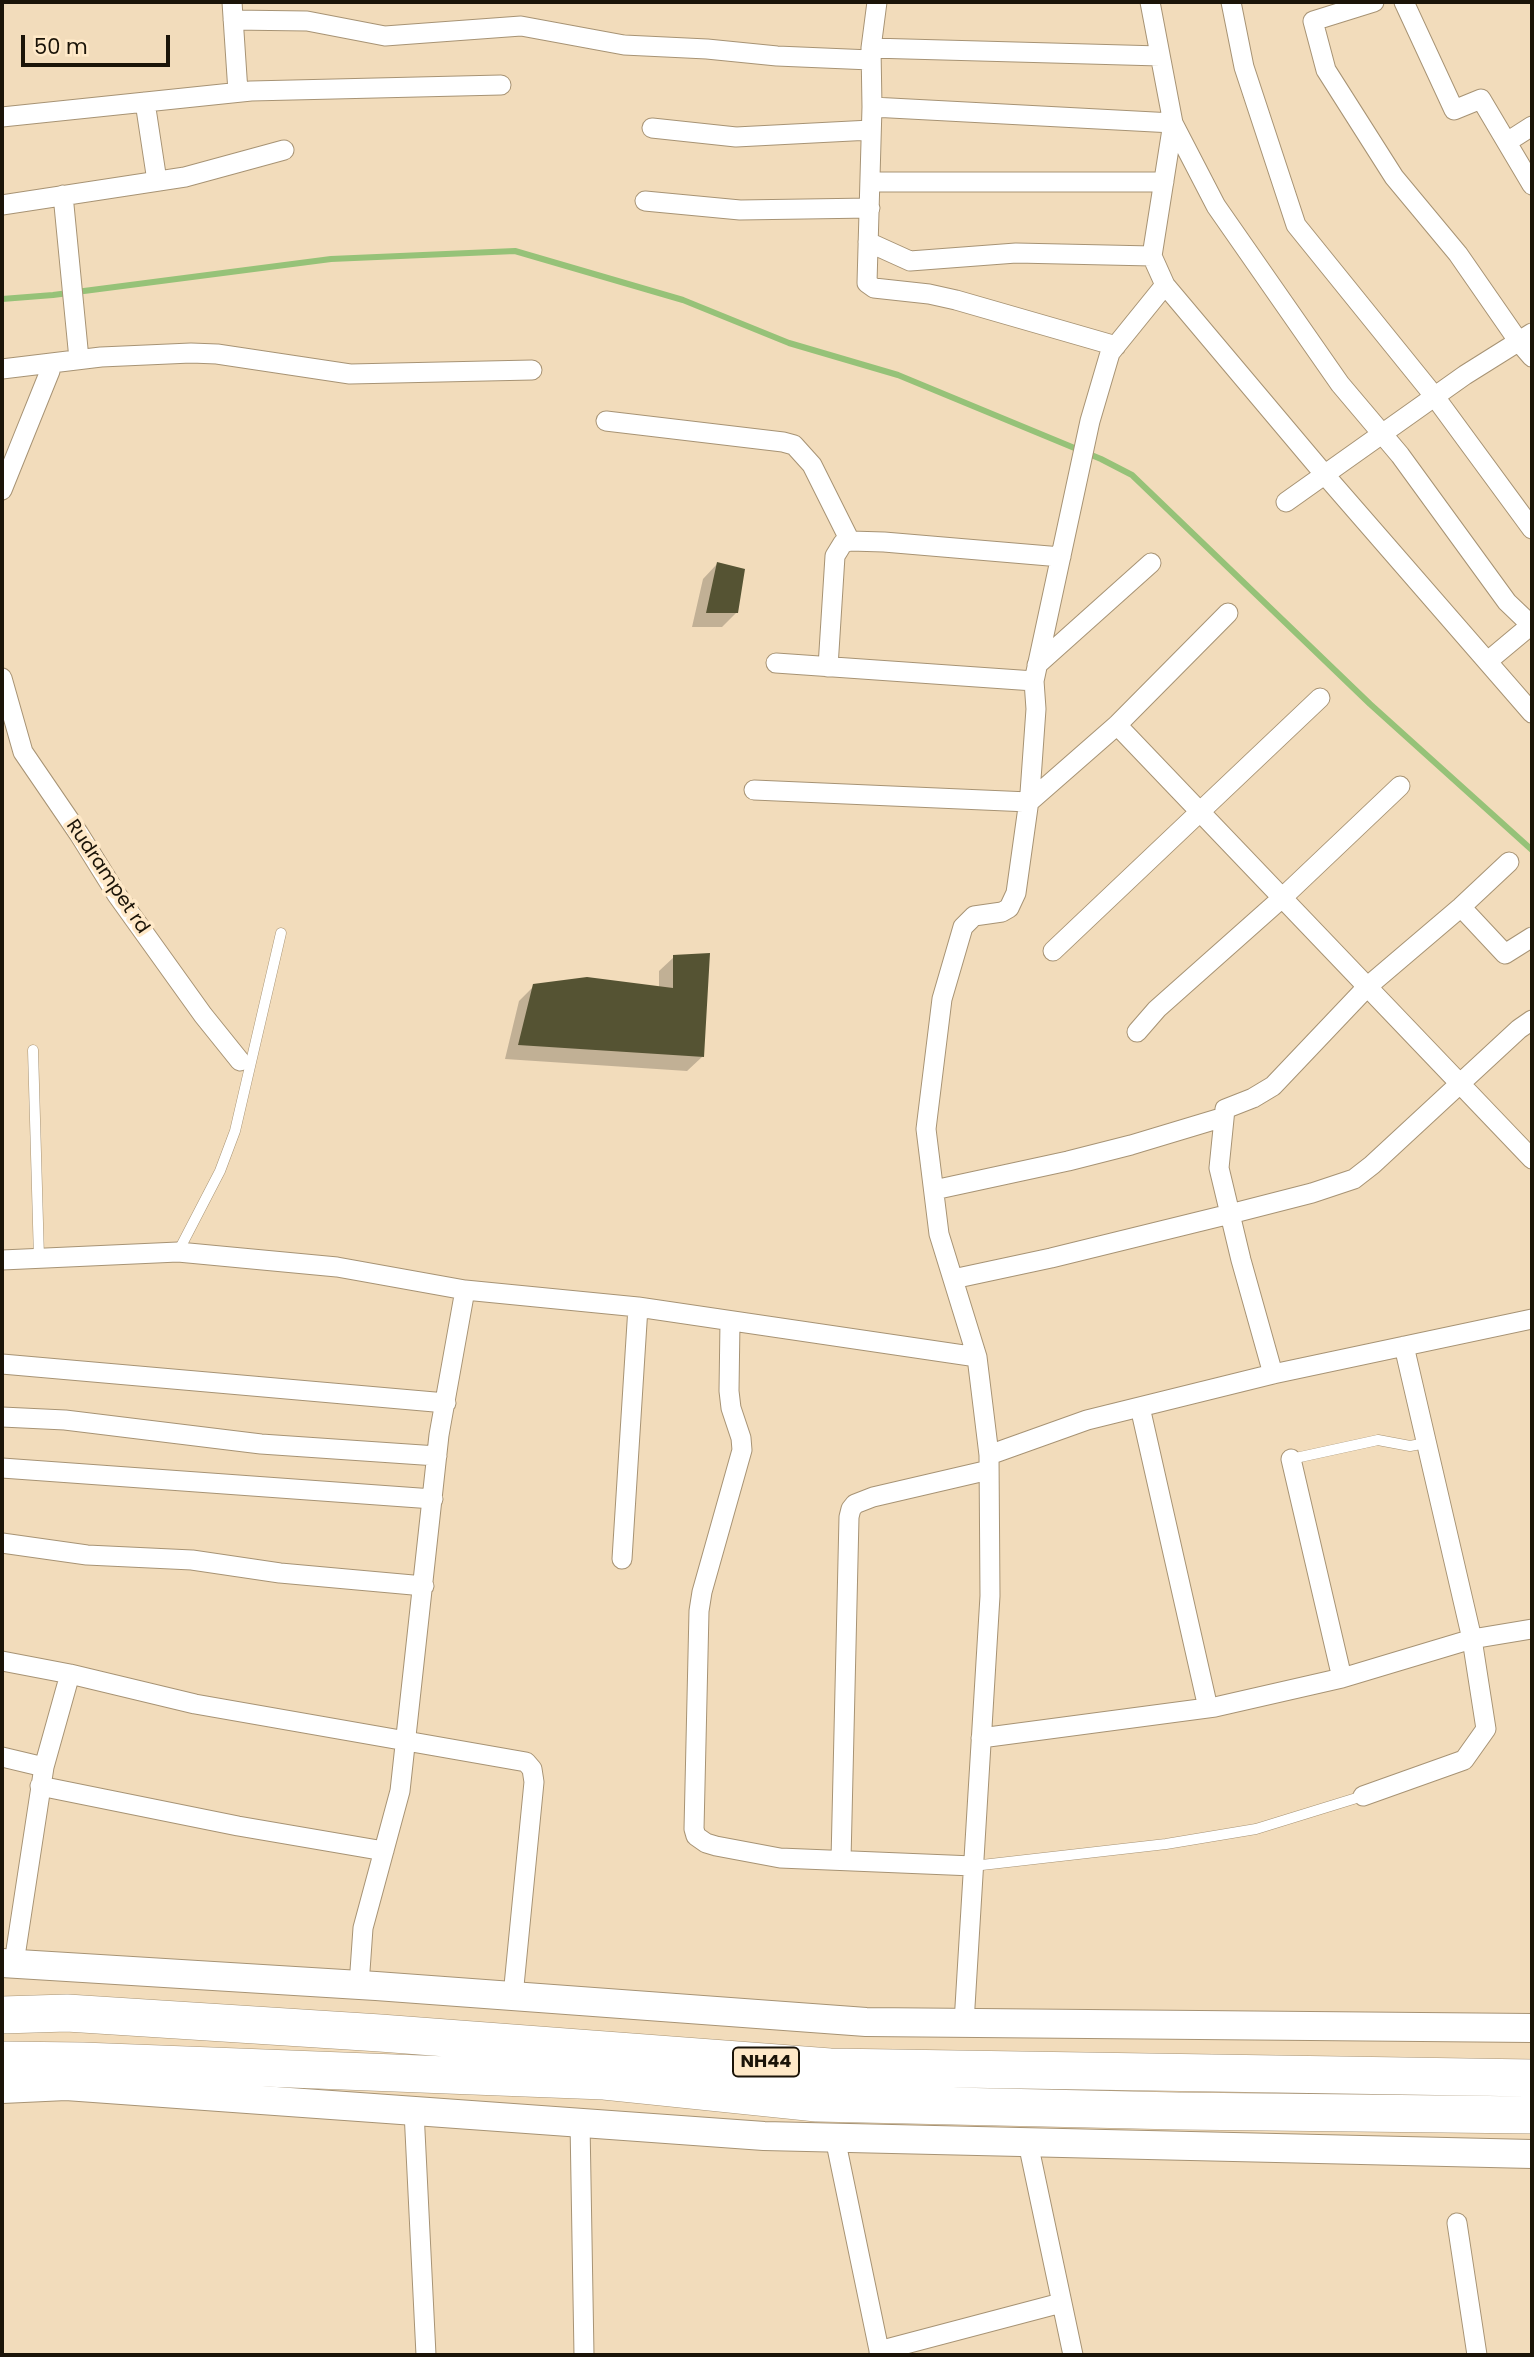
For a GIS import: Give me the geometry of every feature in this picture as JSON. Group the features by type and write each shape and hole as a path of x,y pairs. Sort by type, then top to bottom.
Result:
{"highway":[{"name":"NH44","path":"2,2015 67,2013 380,2033 830,2067 1532,2078"},
{"name":"NH44","path":"2,2060 604,2081 817,2103 1178,2112 1532,2115"}],"street":[{"path":"877,2 871,54 870,208 866,279 874,288 956,300 1116,346"},
{"path":"1150,2 1173,123 1216,206 1340,384 1400,455 1507,602 1532,625 1488,661"},
{"path":"1231,2 1244,67 1296,225 1435,397 1532,529"},
{"path":"1374,2 1313,21 1326,70 1394,177 1525,337 1532,357"},
{"path":"1404,2 1454,110 1481,99 1532,186"},
{"path":"238,92 232,11 385,36 521,26 624,45 777,56 1160,56"},
{"path":"2,117 238,92 501,85"},
{"path":"145,102 157,181"},
{"path":"872,107 1173,123"},
{"path":"1173,123 1152,256 1165,285 1325,475 1532,713"},
{"path":"1507,142 1532,125"},
{"path":"652,128 736,137 871,130"},
{"path":"2,205 186,177 284,150"},
{"path":"870,182 1164,182"},
{"path":"63,195 79,359"},
{"path":"645,201 740,210 870,208"},
{"path":"868,243 910,261 1016,253 1152,256"},
{"path":"964,2023 990,1596 989,1463 978,1357 939,1234 926,1129 942,999 963,927 974,916 1002,912 1009,908 1016,893 1028,802 1036,709 1036,673 1090,421 1110,353 1165,285"},
{"path":"1286,502 1525,337"},
{"path":"2,369 79,359 191,353 217,354 351,374 532,370"},
{"path":"2,490 50,370"},
{"path":"606,421 794,445 811,466 850,541"},
{"path":"828,667 835,556 843,543 850,541 1061,557"},
{"path":"776,663 1036,673 1151,563"},
{"path":"754,790 1028,802 1117,725 1228,613"},
{"name":"Rudrampet rd","path":"2,678 23,752 117,895 203,1015 240,1061"},
{"path":"1053,951 1320,698"},
{"path":"1117,725 1532,1159"},
{"path":"1137,1032 1157,1009 1282,898 1400,786"},
{"path":"1273,1374 1219,1168 1225,1109 1253,1098 1273,1086 1367,987 1509,862"},
{"path":"1461,907 1505,954 1532,937"},
{"path":"953,1279 1230,1214 1354,1179 1532,1020"},
{"path":"934,1190 1118,1148 1224,1117"},
{"path":"2,1260 178,1252 337,1267 464,1290 638,1307 978,1357"},
{"path":"359,1985 363,1928 400,1791 437,1455 464,1290"},
{"path":"622,1559 638,1307"},
{"path":"841,1860 849,1517 855,1504 989,1463 1087,1420 1273,1374 1532,1319"},
{"path":"730,1322 729,1391 742,1450 699,1611 694,1829 700,1840 716,1846 780,1858 973,1866"},
{"path":"1363,1796 1464,1760 1486,1728 1472,1639 1404,1346"},
{"path":"2,1364 446,1403"},
{"path":"1140,1407 1208,1708"},
{"path":"2,1417 65,1420 261,1444 437,1455"},
{"path":"1291,1459 1342,1678"},
{"path":"2,1468 433,1499"},
{"path":"2,1543 87,1555 192,1560 280,1573 424,1586"},
{"path":"981,1738 1208,1708 1342,1678 1472,1639 1532,1629"},
{"path":"2,1661 195,1704 521,1760 530,1765 534,1782 513,1996"},
{"path":"69,1674 42,1777 8,1963 359,1985 866,2022 1532,2028"},
{"path":"2,1757 42,1777 238,1826 384,1851"},
{"path":"2,2089 66,2086 764,2136 1532,2154"},
{"path":"414,2111 426,2355"},
{"path":"580,2123 584,2355"},
{"path":"835,2138 879,2353 1061,2303"},
{"path":"1028,2143 1073,2355"},
{"path":"1457,2223 1477,2355"}],"lane":[{"path":"178,1252 220,1171 235,1131 281,933"},
{"path":"33,1050 39,1258"},
{"path":"1291,1459 1378,1440 1410,1446 1426,1443"},
{"path":"973,1866 1166,1844 1256,1829 1363,1796"}],"building":[{"path":"717,562 745,569 738,613 706,613"},
{"path":"710,953 704,1057 518,1045 533,984 587,977 673,988 673,955"}],"waterway":[{"path":"2,299 53,295 331,259 515,251 683,300 789,343 898,375 1101,459 1132,475 1370,704 1532,850"}]}
